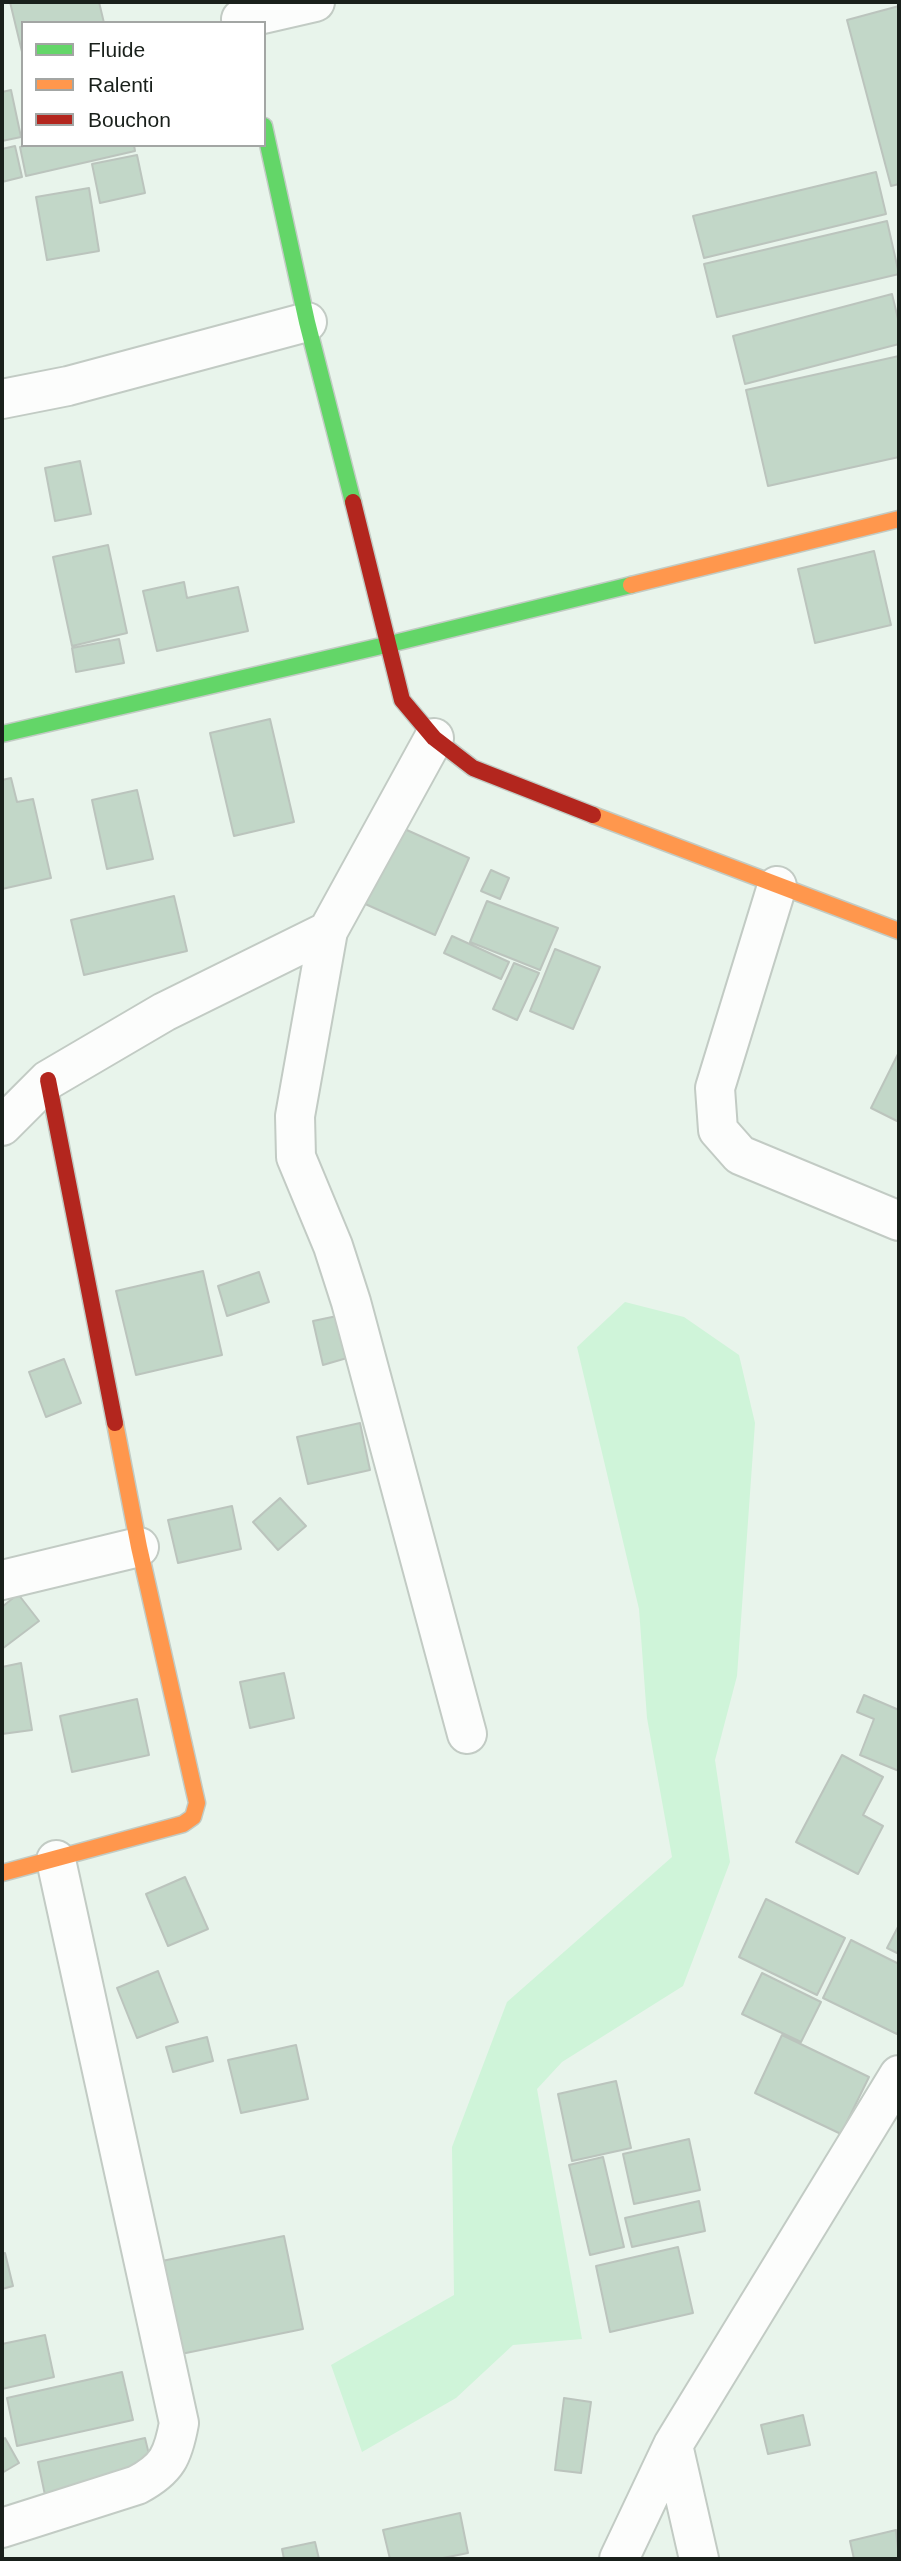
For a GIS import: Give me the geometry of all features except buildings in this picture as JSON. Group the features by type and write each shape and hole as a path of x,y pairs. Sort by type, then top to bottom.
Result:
{"street":[{"path":"240,14 315,2"},
{"path":"266,135 307,322 390,643 402,700 435,738 473,768 899,931"},
{"path":"2,399 68,386 307,322"},
{"path":"2,734 899,519"},
{"path":"435,738 328,931 295,1116 296,1157 333,1246 351,1302 467,1734"},
{"path":"777,886 715,1088 718,1130 740,1155 899,1220"},
{"path":"2,1126 48,1080 164,1012 328,931"},
{"path":"2,1872 56,1860 183,1824 193,1817 197,1803 139,1547 48,1080"},
{"path":"2,1580 139,1547"},
{"path":"2,2528 137,2485 157,2474 175,2442 178,2423 56,1860"},
{"path":"619,2559 673,2445 899,2077"},
{"path":"673,2445 699,2559"}],"green space":[{"path":"625,1302 684,1317 739,1355 755,1423 737,1676 715,1760 730,1862 683,1986 562,2062 537,2089 582,2339 513,2345 456,2398 362,2452 331,2365 454,2295 452,2147 507,2002 672,1857 647,1718 639,1609 577,1347"}],"traffic: fast":[{"path":"266,135 307,322 353,502"},
{"path":"2,734 631,585"}],"traffic: slow":[{"path":"631,585 899,519"},
{"path":"593,815 899,931"},
{"path":"2,1873 183,1824 193,1817 197,1803 139,1547 115,1423"}],"traffic: jam":[{"path":"353,502 402,700 434,738 473,768 593,815"},
{"path":"48,1080 115,1423"}]}
